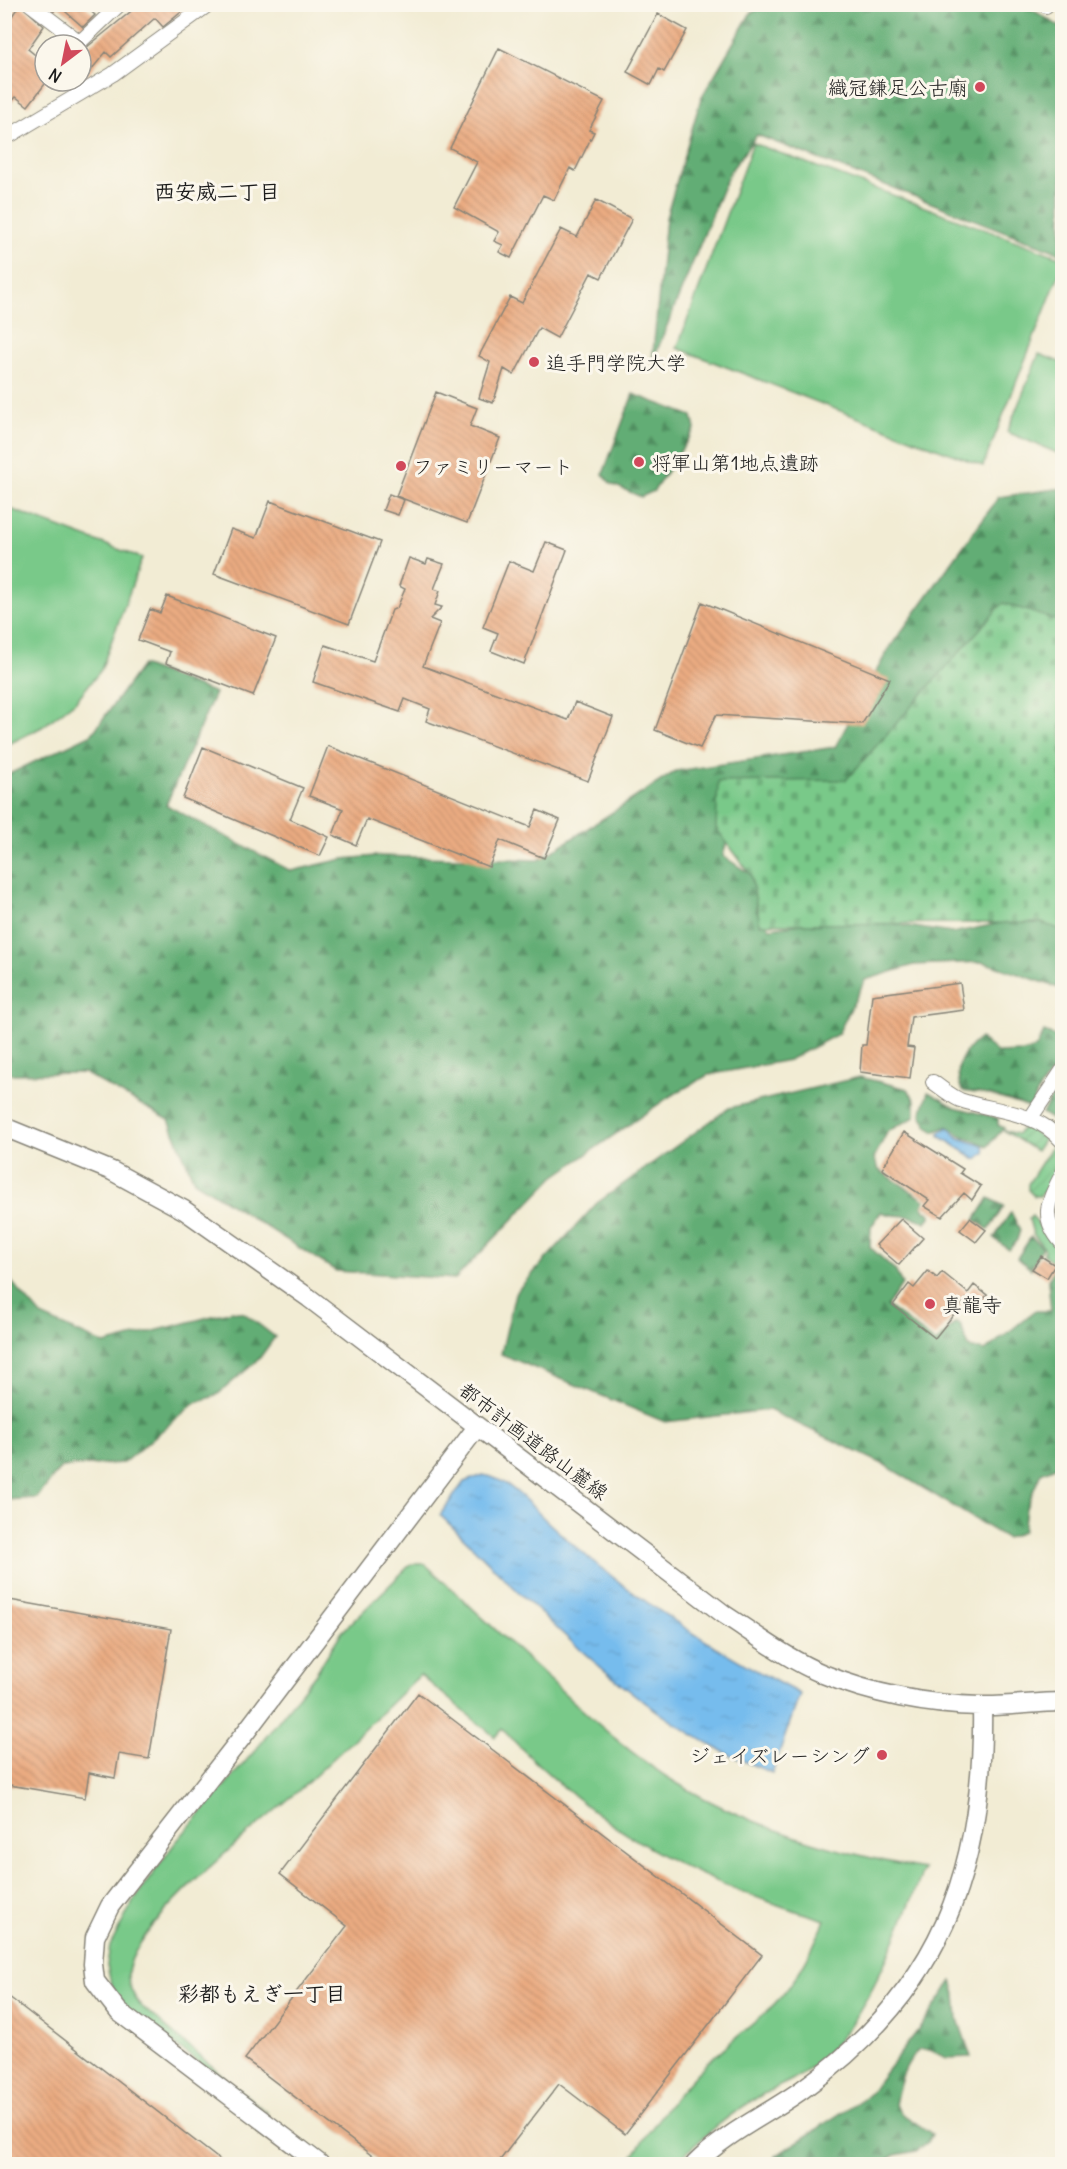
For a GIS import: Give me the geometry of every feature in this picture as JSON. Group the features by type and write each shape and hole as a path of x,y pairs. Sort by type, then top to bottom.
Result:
{"street":[{"path":"30,4 80,42 120,4"},
{"path":"4,139 113,74 209,4"},
{"path":"1030,1119 1062,1071"},
{"path":"933,1082 959,1100 1003,1108 1030,1119 1062,1141"},
{"name":"都市計画道路山麓線","path":"4,1127 112,1171 184,1210 309,1298 725,1615 769,1644 823,1674 873,1690 922,1701 982,1706 1029,1701 1062,1702"},
{"path":"1062,1174 1049,1201 1048,1217 1051,1230 1062,1243"},
{"path":"320,2164 119,2012 95,1982 93,1964 96,1937 110,1906 137,1868 242,1737 477,1427"},
{"path":"695,2164 738,2129 802,2090 836,2064 884,2019 920,1971 959,1888 971,1849 977,1802 982,1706"}],"green space":[{"path":"765,5 1025,5 1062,28 1062,254 757,135 729,173 652,363 666,218 701,98 750,14"},
{"path":"753,143 1062,258 1062,267 983,466 677,348"},
{"path":"1039,354 1062,363 1062,455 1007,432"},
{"path":"633,394 692,416 695,429 654,491 641,497 611,484 603,474"},
{"path":"1062,488 1062,657 858,797 736,807 723,856 756,878 756,911 770,928 818,922 888,923 952,933 1011,921 1062,898 1062,989 983,962 914,965 865,980 838,1034 789,1060 708,1075 669,1097 554,1177 455,1279 336,1271 194,1181 169,1120 84,1073 5,1074 5,776 92,734 142,665 215,693 166,805 291,871 343,859 376,856 539,860 676,771 835,747 888,650 999,497"},
{"path":"5,507 142,558 101,670 75,702 42,727 5,746"},
{"path":"1003,603 1062,622 1062,930 1042,923 760,924 751,875 716,828 718,782 846,780"},
{"path":"1044,1032 1062,1039 1062,1060 1039,1089 1031,1108 990,1095 962,1091 958,1075 960,1061 968,1049 980,1038 998,1053 1023,1052 1036,1048"},
{"path":"860,1077 908,1089 915,1101 915,1117 888,1131 874,1158 879,1170 925,1200 922,1207 931,1215 926,1223 912,1217 881,1212 871,1227 870,1247 895,1270 902,1284 887,1306 936,1343 955,1323 960,1324 969,1347 985,1351 1035,1311 1051,1311 1048,1281 1055,1268 1062,1283 1062,1464 1041,1473 1026,1508 1023,1532 1006,1538 885,1465 769,1410 665,1422 501,1354 515,1293 597,1203 729,1108"},
{"path":"1062,1081 1062,1111 1056,1122 1042,1113"},
{"path":"928,1092 955,1107 998,1118 998,1125 1004,1128 988,1146 960,1135 948,1126 934,1132 927,1126 921,1114"},
{"path":"1025,1126 1044,1139 1036,1151 1003,1130 1017,1134"},
{"path":"1052,1146 1057,1159 1055,1172 1049,1185 1040,1196 1034,1196 1028,1190 1028,1184"},
{"path":"989,1198 1004,1206 989,1230 975,1220"},
{"path":"1011,1212 1020,1230 1017,1240 1009,1250 994,1238"},
{"path":"1032,1216 1062,1256 1062,1281 1057,1265 1044,1255 1044,1248 1033,1234 1029,1219"},
{"path":"1031,1237 1042,1247 1031,1269 1017,1258"},
{"path":"4,1273 41,1316 104,1344 232,1311 244,1313 275,1337 259,1359 217,1395 195,1403 123,1463 61,1467 37,1498 5,1500"},
{"path":"411,1564 425,1564 596,1722 645,1762 680,1785 709,1801 798,1838 892,1863 924,1869 876,1982 843,2035 823,2057 801,2075 736,2111 674,2164 628,2164 654,2124 685,2086 785,1992 803,1966 825,1920 731,1887 689,1869 650,1848 575,1797 502,1729 495,1737 420,1675 305,1785 179,1896 139,1946 129,1967 130,1987 140,2005 268,2114 123,2007 111,1984 107,1965 110,1946 134,1900 175,1843 258,1747 316,1673 341,1633"},
{"path":"952,1981 956,1994 958,2019 971,2057 946,2058 930,2050 919,2050 905,2068 895,2105 901,2113 932,2134 929,2141 916,2151 895,2155 879,2164 776,2164 776,2156 868,2095 922,2025"}],"water":[{"path":"948,1127 959,1138 984,1146 985,1153 976,1159 941,1137 939,1133"},
{"path":"483,1475 512,1488 579,1550 639,1597 702,1639 800,1694 772,1773 718,1749 679,1726 642,1700 572,1642 440,1515 464,1482"}],"building":[{"path":"20,4 44,26 39,33 33,33 33,42 28,49 33,53 33,93 38,93 28,106 16,97 4,110 4,11 12,16"},
{"path":"46,4 83,4 95,15 83,27 58,5 54,11"},
{"path":"140,4 191,4 163,27 155,18 111,57 106,52 93,68 93,42"},
{"path":"658,14 687,30 664,72 659,69 651,85 627,72"},
{"path":"499,48 604,101 589,130 594,132 575,171 570,168 554,200 543,195 511,258 499,252 503,245 494,241 499,232 454,207 477,162 450,148"},
{"path":"596,200 632,219 601,278 591,273 557,338 539,328 514,375 504,369 493,403 479,398 490,362 479,356 510,297 522,303 561,229 577,237"},
{"path":"436,392 477,408 470,426 500,438 467,523 396,496"},
{"path":"389,494 404,500 398,515 383,510"},
{"path":"270,501 380,542 349,624 214,574 231,529 256,538"},
{"path":"546,542 567,550 524,664 491,651 498,633 483,627 509,561 534,571"},
{"path":"409,558 426,564 428,559 444,564 434,589 440,591 435,605 442,607 430,619 440,623 423,666 568,720 575,702 613,717 588,781 426,721 430,709 405,699 400,712 313,682 325,645 373,661 392,610 397,608 405,589 399,586"},
{"path":"167,596 276,638 253,696 166,663 170,652 138,640 150,609 160,613"},
{"path":"702,602 890,679 862,724 716,715 700,748 655,730"},
{"path":"328,746 530,827 537,810 560,820 544,858 500,840 489,867 367,819 356,845 333,835 343,809 309,796"},
{"path":"203,747 303,788 290,819 329,837 320,856 183,798"},
{"path":"960,983 964,1010 911,1017 907,1047 914,1048 910,1078 860,1072 862,1045 866,1045 872,995"},
{"path":"904,1132 963,1169 960,1173 981,1186 972,1200 964,1193 942,1217 924,1206 929,1200 882,1169"},
{"path":"970,1218 986,1230 976,1242 960,1230"},
{"path":"901,1219 923,1238 899,1265 876,1245"},
{"path":"1041,1256 1055,1265 1047,1278 1032,1269"},
{"path":"928,1271 937,1278 942,1272 968,1293 974,1285 987,1295 978,1307 966,1299 935,1338 893,1305 909,1284 914,1288"},
{"path":"4,1599 171,1629 149,1759 119,1754 115,1778 89,1773 85,1798 4,1784"},
{"path":"418,1693 762,1955 625,2134 559,2084 497,2164 383,2164 245,2059 347,1926 280,1874"},
{"path":"4,1993 225,2164 4,2164"}],"place":[{"name":"織冠鎌足公古廟","path":"980,87"},
{"name":"追手門学院大学","path":"534,362"},
{"name":"将軍山第1地点遺跡","path":"639,462"},
{"name":"ファミリーマート","path":"401,466"},
{"name":"真龍寺","path":"930,1304"},
{"name":"ジェイズレーシング","path":"882,1755"}],"district":[{"name":"西安威二丁目","path":"217,191"},
{"name":"彩都もえぎ一丁目","path":"262,1993"}]}
